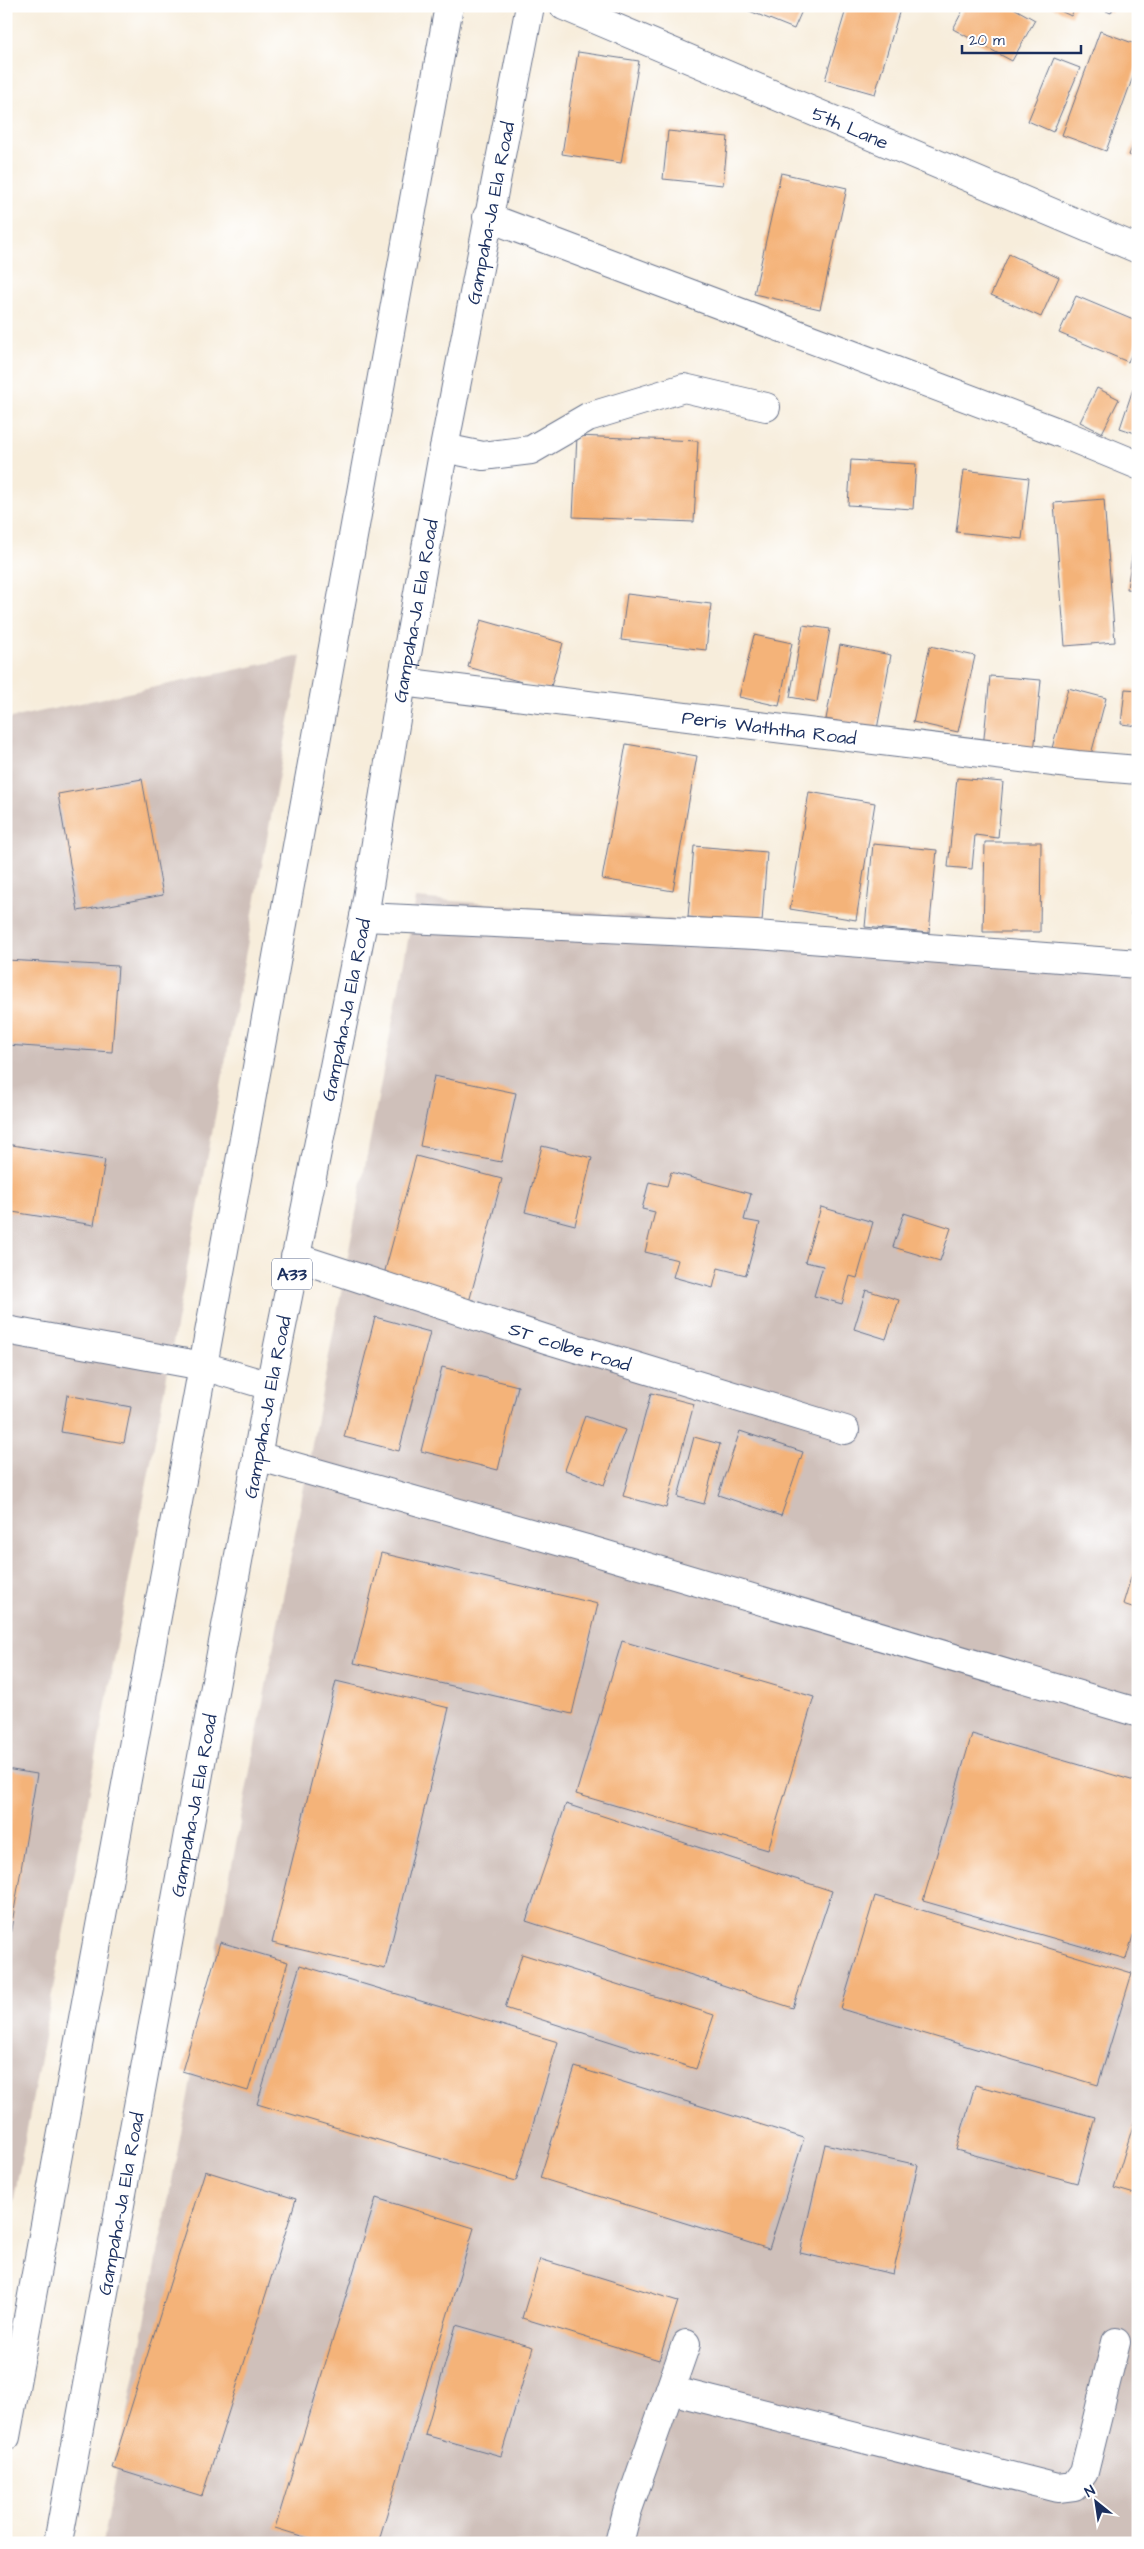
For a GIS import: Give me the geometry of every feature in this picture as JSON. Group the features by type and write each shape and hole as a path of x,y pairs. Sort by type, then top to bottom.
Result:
{"main road":[{"path":"6,2437 203,1366 449,6"},
{"name":"Gampaha-Ja Ela Road","path":"58,2543 96,2322 270,1386 364,917 402,682 444,448 487,217 530,6"},
{"name":"5th Lane","path":"564,6 1138,249"},
{"path":"487,217 1063,434 1138,465"},
{"path":"444,448 483,456 531,450 588,417 684,388 766,407"},
{"name":"Peris Waththa Road","path":"402,682 1077,765 1138,770"},
{"path":"364,917 756,935 1138,964"},
{"name":"ST colbe road","path":"295,1257 549,1340 846,1430"},
{"path":"6,1330 203,1366 270,1386"},
{"path":"257,1456 599,1552 1136,1712"},
{"path":"670,2390 1058,2488 1074,2486 1084,2472 1116,2342"},
{"path":"619,2543 686,2344"}],"shaded area":[{"path":"301,656 173,1343 6,2242 6,719"},
{"path":"416,898 1138,959 1138,2543 103,2543"}],"building":[{"path":"589,6 622,6 619,15"},
{"path":"749,6 804,6 794,29 747,10"},
{"path":"847,6 901,6 875,94 825,80"},
{"path":"965,6 1010,6 1035,20 1012,61 953,29"},
{"path":"1050,6 1076,6 1071,16"},
{"path":"1094,6 1114,6 1111,13"},
{"path":"1100,31 1138,45 1138,63 1106,151 1062,135"},
{"path":"578,52 639,61 621,163 562,154"},
{"path":"1054,58 1080,68 1053,132 1028,121"},
{"path":"668,131 728,137 723,185 663,179"},
{"path":"1138,133 1138,159 1129,155"},
{"path":"781,173 847,188 820,309 754,294"},
{"path":"1009,254 1059,277 1041,317 991,295"},
{"path":"1076,296 1138,322 1138,339 1128,362 1059,333"},
{"path":"1138,377 1138,434 1120,428"},
{"path":"1097,388 1119,399 1102,433 1080,422"},
{"path":"577,436 698,441 694,522 573,517"},
{"path":"851,460 916,464 913,509 848,505"},
{"path":"964,470 1029,478 1022,539 956,532"},
{"path":"1104,499 1115,642 1065,646 1054,503"},
{"path":"1136,530 1138,531 1138,590 1127,589"},
{"path":"627,594 711,604 706,650 621,640"},
{"path":"481,620 563,643 550,690 468,667"},
{"path":"803,625 830,629 817,702 790,697"},
{"path":"754,635 792,643 779,706 739,697"},
{"path":"840,645 891,655 877,729 826,719"},
{"path":"930,646 975,656 958,732 913,722"},
{"path":"990,676 1041,680 1034,753 983,748"},
{"path":"1068,688 1106,698 1089,762 1051,752"},
{"path":"1125,689 1138,690 1138,726 1121,724"},
{"path":"626,744 697,756 673,891 602,879"},
{"path":"957,778 1003,782 998,838 975,835 972,869 948,867"},
{"path":"142,779 163,895 78,911 58,794"},
{"path":"809,792 875,803 856,920 790,909"},
{"path":"985,842 1041,842 1040,932 983,932"},
{"path":"873,844 937,850 929,933 865,927"},
{"path":"694,846 767,852 762,922 688,917"},
{"path":"1136,858 1138,858 1138,916 1131,915"},
{"path":"6,960 118,966 112,1052 6,1045"},
{"path":"434,1076 516,1093 501,1162 420,1146"},
{"path":"6,1144 105,1160 94,1225 6,1211"},
{"path":"542,1146 592,1158 575,1225 525,1212"},
{"path":"416,1156 502,1179 469,1302 383,1278"},
{"path":"671,1172 751,1194 744,1220 760,1223 746,1275 718,1268 713,1288 673,1277 678,1260 645,1252 655,1212 642,1209 649,1182 667,1186"},
{"path":"821,1207 873,1222 857,1278 850,1276 842,1304 814,1296 823,1266 805,1262"},
{"path":"904,1213 951,1228 940,1261 893,1247"},
{"path":"866,1290 899,1300 886,1339 854,1329"},
{"path":"375,1317 430,1332 399,1451 344,1437"},
{"path":"442,1367 518,1386 498,1470 421,1451"},
{"path":"651,1393 694,1404 666,1508 623,1496"},
{"path":"67,1395 131,1407 124,1443 61,1432"},
{"path":"585,1416 625,1430 604,1485 565,1470"},
{"path":"740,1431 803,1452 781,1516 718,1495"},
{"path":"694,1437 720,1444 704,1504 678,1497"},
{"path":"381,1553 598,1604 572,1714 354,1663"},
{"path":"1138,1558 1138,1609 1123,1604"},
{"path":"622,1641 814,1697 768,1850 576,1794"},
{"path":"336,1681 449,1708 385,1969 272,1943"},
{"path":"972,1734 1138,1782 1138,1919 1126,1959 923,1901"},
{"path":"6,1769 37,1774 7,1953 6,1953"},
{"path":"566,1804 832,1891 793,2008 526,1921"},
{"path":"875,1896 1132,1973 1098,2085 841,2009"},
{"path":"220,1942 288,1962 248,2091 182,2071"},
{"path":"522,1954 714,2015 696,2069 505,2008"},
{"path":"300,1965 558,2042 516,2181 257,2104"},
{"path":"575,2067 804,2138 769,2249 540,2178"},
{"path":"975,2085 1095,2117 1077,2183 956,2150"},
{"path":"1138,2109 1138,2195 1114,2188"},
{"path":"825,2144 918,2165 893,2274 800,2253"},
{"path":"205,2171 296,2199 202,2496 112,2468"},
{"path":"376,2198 474,2228 378,2543 324,2543 275,2528"},
{"path":"540,2259 678,2301 659,2360 522,2318"},
{"path":"456,2325 533,2347 501,2456 425,2435"},
{"path":"638,2538 653,2542 653,2543 637,2543"}]}
